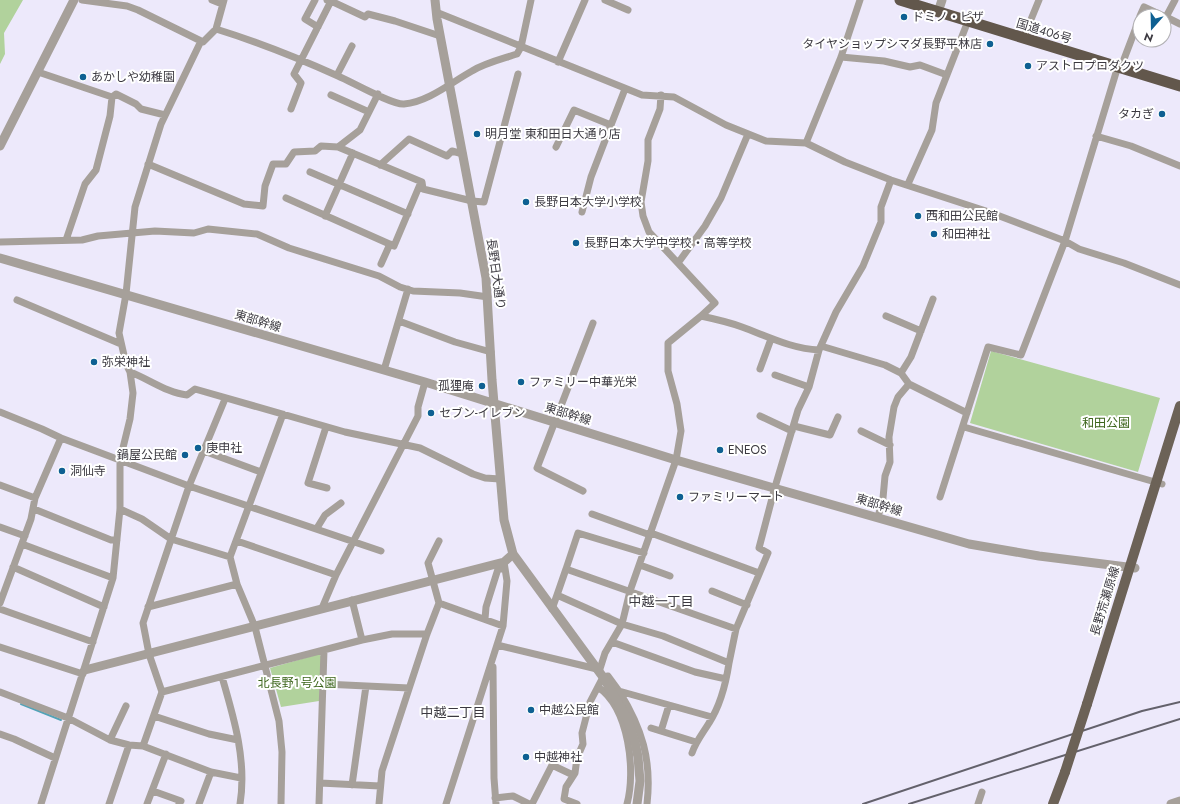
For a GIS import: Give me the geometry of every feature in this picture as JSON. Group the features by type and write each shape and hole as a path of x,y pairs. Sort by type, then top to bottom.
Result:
{"highway":[{"name":"国道406号","path":"900,0 1180,86"}],"main road":[{"name":"長野荒瀬原線","path":"1159,483 1180,406"},
{"name":"長野荒瀬原線","path":"1060,804 1068,772 1132,568 1159,483 1180,424"},
{"name":"長野荒瀬原線","path":"1053,804 1068,772"}],"street":[{"path":"0,146 74,0"},
{"path":"82,0 127,6 201,41"},
{"path":"40,804 84,672 113,578 120,509 120,460 133,394 130,372 126,364 121,344 120,324 126,294 133,233 134,207 165,115 201,41 203,42 216,29 223,2 212,0"},
{"path":"315,0 304,19 318,27"},
{"path":"291,109 301,83 294,74 330,0 365,17 368,14 440,36"},
{"name":"長野日大通り","path":"436,0 436,12 440,36 484,262 488,298 504,520 513,554"},
{"path":"216,29 250,39 337,75 378,94 386,100 402,104 413,102 449,85 472,70 517,54 521,47 531,0"},
{"path":"558,62 584,0"},
{"path":"605,0 628,10"},
{"path":"806,143 841,57 860,0"},
{"path":"938,12 942,0"},
{"path":"1023,39 1039,0"},
{"path":"436,12 625,89 642,95 674,97 726,125 766,141 806,143 845,162 892,180 908,184 989,212 1065,241 1079,249 1124,263 1180,285"},
{"path":"908,184 932,130 936,103 968,21"},
{"path":"940,497 964,427 988,347 1021,355 1065,241 1096,136 1132,36"},
{"path":"337,75 352,46"},
{"path":"841,57 884,61 910,67 920,65 947,75"},
{"path":"38,72 112,97 116,94 136,104 141,109 165,115"},
{"path":"422,182 423,189 472,201 484,202 518,74"},
{"path":"582,212 591,177 625,89"},
{"path":"338,147 360,130 378,94"},
{"path":"331,95 369,112"},
{"path":"577,804 564,799 566,787 573,775 576,758 583,744 582,733 590,702 598,688 599,673 605,653 622,624 630,591 676,460 681,431 677,404 668,371 668,343 701,316 715,302 649,232 643,216 641,202 648,161 648,140 660,110 661,96"},
{"path":"66,240 85,184 96,170 110,116 112,97"},
{"path":"556,147 574,110 611,124"},
{"path":"678,263 705,226 721,198 748,134"},
{"path":"1096,136 1132,146 1180,166"},
{"path":"380,165 409,139 447,156 452,151 463,154"},
{"path":"148,164 244,204 263,206 265,186 273,164 286,164 294,152 315,151 321,146 338,147 422,182"},
{"path":"325,216 353,153"},
{"path":"310,172 408,214"},
{"path":"692,753 696,742 712,717 726,679 736,629 768,553 759,548 798,410 809,386 820,348 836,312 863,266 880,222 881,207 892,180"},
{"path":"286,198 394,246 422,182"},
{"path":"0,242 82,240 98,236 133,233 194,233 208,230 257,234 289,248 379,276 408,290 488,298"},
{"path":"381,264 390,244"},
{"name":"東部幹線","path":"0,258 425,382 676,460 991,549 1132,568"},
{"path":"384,370 408,290"},
{"path":"900,373 911,357 933,299"},
{"path":"17,300 121,344"},
{"path":"701,316 740,326 808,350 820,348 885,365 900,373 909,384 967,413"},
{"path":"886,316 921,331"},
{"path":"399,321 455,342 491,352"},
{"path":"583,491 537,468 593,323"},
{"path":"760,369 771,338"},
{"path":"130,372 151,380 179,394 187,395 195,389 326,427 420,448 435,454 473,474 485,478 500,479"},
{"path":"775,375 809,386"},
{"path":"322,608 336,576 418,416 418,407 425,382"},
{"path":"878,517 883,498 885,476 890,462 889,437 894,407 898,398 909,384"},
{"path":"143,746 162,692 149,654 143,623 189,486 225,398"},
{"path":"0,412 61,438 189,486 317,528 381,551"},
{"path":"281,804 281,731 255,627 237,584 230,557 283,414"},
{"path":"760,416 793,429 830,435 838,417"},
{"path":"326,427 308,483 327,488"},
{"path":"964,427 1159,483"},
{"path":"861,431 890,445"},
{"path":"0,603 34,509 35,498 61,438"},
{"path":"204,451 261,472"},
{"path":"0,485 35,498"},
{"path":"317,528 325,515 341,503"},
{"path":"34,509 111,540 117,540"},
{"path":"120,509 142,519 170,539 230,557"},
{"path":"592,514 759,573"},
{"path":"0,527 24,536"},
{"path":"552,609 578,532 644,553"},
{"path":"237,541 336,576"},
{"path":"379,804 382,771 427,634 439,603 428,563 439,541"},
{"path":"22,544 113,578"},
{"path":"485,619 486,607 498,570 504,566 513,554 599,673 627,718 636,742 640,781 637,804"},
{"path":"640,565 670,576"},
{"path":"0,647 84,672 352,600 433,580 504,566"},
{"path":"446,804 503,626 506,581 504,566"},
{"path":"13,567 104,607"},
{"path":"566,569 736,629"},
{"path":"148,607 237,584"},
{"path":"712,591 747,605"},
{"path":"557,595 622,624 663,636 729,663"},
{"path":"352,600 362,640"},
{"path":"439,603 503,626"},
{"path":"0,609 93,642"},
{"path":"162,692 362,640 392,634 427,634"},
{"path":"612,642 695,672 726,679"},
{"path":"497,645 608,676 634,715 645,750 649,773 648,804"},
{"path":"319,804 324,650"},
{"path":"493,667 494,778 496,801 513,796 530,804 552,765 573,775"},
{"path":"222,677 241,755 241,778 243,784 240,804"},
{"path":"324,684 409,688"},
{"path":"352,784 366,686"},
{"path":"598,688 603,691 613,706 629,746 631,787 627,804"},
{"path":"0,692 68,718 110,740 129,745 143,746 211,772 241,778"},
{"path":"620,692 712,717"},
{"path":"661,731 669,705"},
{"path":"110,740 126,706"},
{"path":"154,716 209,734 238,740"},
{"path":"651,728 696,742"},
{"path":"0,734 55,758"},
{"path":"109,804 129,745"},
{"path":"147,804 166,754"},
{"path":"198,804 211,772"},
{"path":"320,783 380,786"},
{"path":"153,791 181,801 180,804"},
{"path":"978,804 982,792"},
{"path":"1171,804 1180,801"}],"green space":[{"path":"0,0 23,0 4,33 5,54 0,64"},
{"name":"和田公園","path":"991,351 1160,398 1138,472 970,423"},
{"name":"北長野１号公園","path":"319,654 322,657 319,701 281,707 270,668"}],"waterway":[{"path":"21,704 61,720"}],"railway":[{"path":"863,804 1142,711 1180,702"},
{"path":"909,804 1180,719"}],"place":[{"name":"ドミノ・ピザ","path":"904,17"},
{"name":"タイヤショップシマダ長野平林店","path":"990,44"},
{"name":"アストロプロダクツ","path":"1028,66"},
{"name":"あかしや幼稚園","path":"83,77"},
{"name":"タカぎ","path":"1162,114"},
{"name":"明月堂 東和田日大通り店","path":"477,134"},
{"name":"長野日本大学小学校","path":"526,202"},
{"name":"西和田公民館","path":"918,216"},
{"name":"和田神社","path":"934,234"},
{"name":"長野日本大学中学校・高等学校","path":"576,243"},
{"name":"弥栄神社","path":"94,362"},
{"name":"ファミリー中華光栄","path":"521,382"},
{"name":"孤狸庵","path":"482,386"},
{"name":"セブン-イレブン","path":"431,413"},
{"name":"庚申社","path":"198,448"},
{"name":"ENEOS","path":"720,450"},
{"name":"鍋屋公民館","path":"185,455"},
{"name":"洞仙寺","path":"62,471"},
{"name":"ファミリーマート","path":"680,497"},
{"name":"中越公民館","path":"531,710"},
{"name":"中越神社","path":"526,757"}],"district":[{"name":"中越一丁目","path":"661,601"},
{"name":"中越二丁目","path":"453,712"}]}
